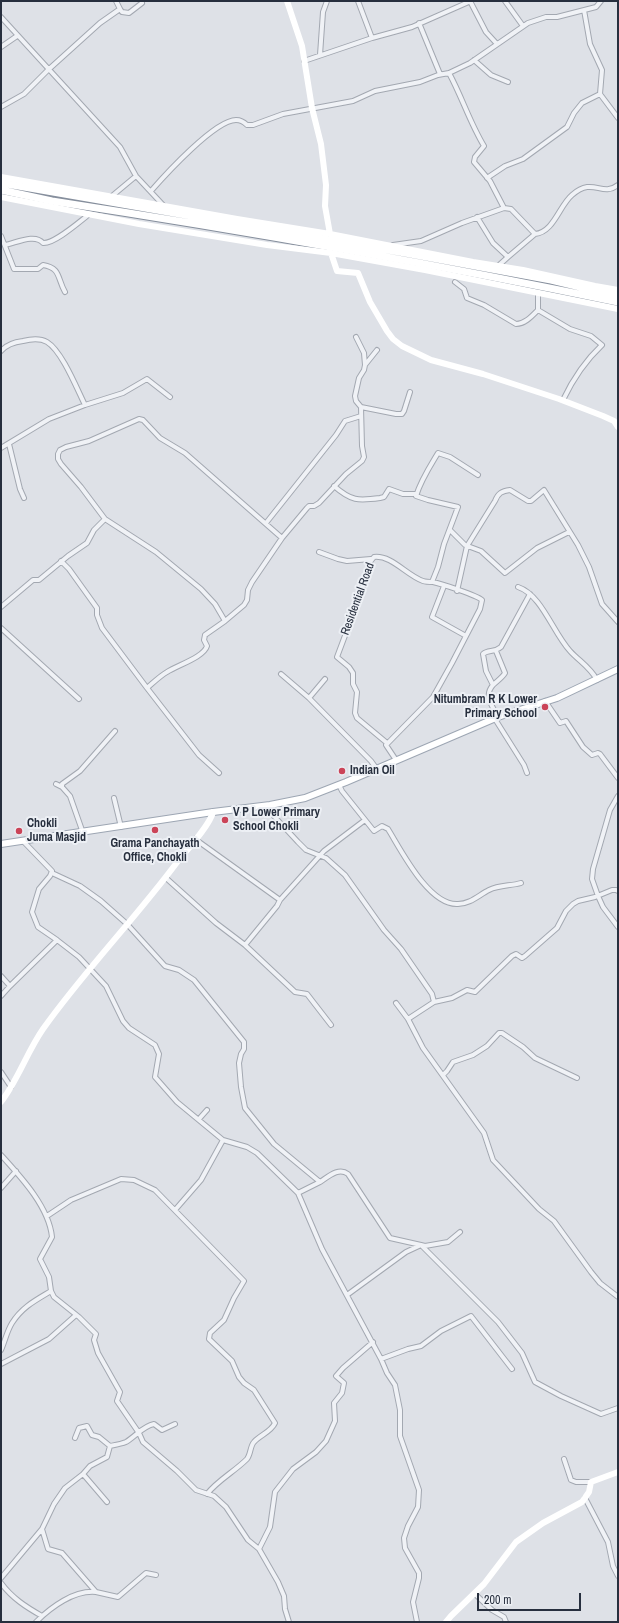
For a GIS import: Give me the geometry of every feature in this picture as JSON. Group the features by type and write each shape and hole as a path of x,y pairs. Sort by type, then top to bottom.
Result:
{"highway":[{"path":"1,183 398,252 533,277 618,296"},
{"path":"1,190 52,201 500,277 618,302"}],"main road":[{"path":"287,1 302,46 312,108 321,144 326,185 325,206 330,234"},
{"path":"1,177 112,196 165,207 330,234 618,290"},
{"path":"1,197 139,224 267,245 331,253 425,270 618,309"},
{"path":"331,253 337,271 356,272 360,275 370,302 387,331 393,339 402,346 431,360 483,374 563,400 608,419 614,422 618,427"},
{"path":"1,844 213,812 270,805 305,798 497,718 557,698 618,669"},
{"path":"1,1102 11,1087 42,1030 89,968 166,878 210,820 213,812"},
{"path":"446,1622 484,1584 508,1550 521,1537 582,1502 589,1492 591,1482 618,1472"}],"street":[{"path":"116,1 122,12 129,13 142,3"},
{"path":"320,55 323,12 327,1"},
{"path":"358,1 372,38"},
{"path":"505,1 523,26"},
{"path":"151,191 178,162 217,128 236,120 244,122 247,125 253,125 283,114 353,101 375,91 420,82 440,74 449,73 474,60 523,26 546,17 557,17 596,7 601,1"},
{"path":"304,61 372,38 402,31 468,2 486,32 497,44"},
{"path":"1,106 24,94 100,23 120,10"},
{"path":"584,10 590,44 602,70 600,94 618,118"},
{"path":"1,17 120,147 136,176 165,207"},
{"path":"419,23 440,74"},
{"path":"1,47 17,36"},
{"path":"474,60 491,75 508,82"},
{"path":"449,73 460,93 477,136 484,146 474,158 474,162 488,178 504,208"},
{"path":"488,178 505,166 523,160 566,127 582,103 600,94"},
{"path":"112,196 136,176"},
{"path":"498,266 535,234 546,229 557,216 564,203 582,188 595,186 606,190 612,189 618,185"},
{"path":"389,245 421,241 504,208 511,209 535,234"},
{"path":"5,245 35,238 47,244 87,216"},
{"path":"477,218 493,243 508,257"},
{"path":"1,236 14,269 38,269 43,265 51,266 58,273 61,285 65,292"},
{"path":"455,282 464,289 467,298 484,305 516,324 525,321 538,310 538,292"},
{"path":"538,310 570,329 591,336 602,345 584,364 563,400"},
{"path":"356,337 364,353 365,365 359,378 355,396 356,401 361,407 402,414 410,392"},
{"path":"1,350 5,346 28,340 37,339 47,342 58,353 85,405"},
{"path":"365,365 377,350"},
{"path":"1,448 49,419 85,405 124,393 147,379 170,397"},
{"path":"147,688 168,671 192,659 205,650 207,646 204,640 205,635 225,621 247,600 252,582 282,538 309,506 314,506 319,503 334,486 362,460 364,457 362,446 361,407"},
{"path":"266,523 336,435 345,421 361,416"},
{"path":"225,621 215,604 201,589 156,552 105,519 81,487 61,464 58,459 60,450 89,441 139,419 143,420 160,438 185,453 282,538"},
{"path":"8,444 20,489 24,498"},
{"path":"434,449 438,453 450,457 478,475"},
{"path":"432,582 458,507 418,498 416,496 423,476 438,453"},
{"path":"334,486 344,494 354,499 384,497 389,489 403,494 417,494"},
{"path":"457,591 468,546 497,496 504,491 513,491 524,500 528,501 544,490 589,567 602,604 618,622"},
{"path":"1,607 33,580 37,581 44,577 61,561 87,544 94,530 105,519"},
{"path":"450,530 468,546 481,551 505,573 537,548 569,532"},
{"path":"319,552 347,561 372,556"},
{"name":"Residential Road","path":"387,743 357,718 355,713 357,692 353,684 352,673 349,667 337,656 361,593 372,556 385,559 424,581 432,582 482,600 480,608 466,636"},
{"path":"61,561 69,569 96,608 97,616 105,632 112,639 119,652 199,755 219,773"},
{"path":"396,760 386,747 387,743 394,738 433,697 466,636 432,617 444,586"},
{"path":"518,587 530,594 545,613 569,650 587,666 597,680"},
{"path":"493,685 486,671 483,655 485,652 496,651 506,640 530,594"},
{"path":"1,628 79,699"},
{"path":"496,651 505,673 493,685 488,694 488,699 527,773"},
{"path":"281,674 293,682 371,761 376,768"},
{"path":"309,698 325,679"},
{"path":"545,701 560,723 566,721 572,732 587,751 592,755 598,753 600,754 618,778"},
{"path":"62,787 62,784 80,772 115,731"},
{"path":"56,784 62,787 70,796 83,832"},
{"path":"339,785 374,831 382,826 388,829 414,870 430,890 442,900 458,904 475,899 489,890 521,883"},
{"path":"618,796 610,810 593,869 592,879 603,907 618,926"},
{"path":"114,798 120,827"},
{"path":"270,805 272,814 306,850 326,858 345,875 384,930 401,949 432,994 434,1002"},
{"path":"245,945 277,906 280,900 320,856 365,820"},
{"path":"195,839 280,900"},
{"path":"23,841 51,870 52,873 80,886 101,901 127,924 164,966 180,970 194,980 244,1042 244,1049 239,1063 245,1108 274,1144 320,1182"},
{"path":"52,873 39,889 32,912 38,927 58,940 79,957 106,986 123,1021 129,1028 155,1045 159,1054 155,1077 177,1102 223,1140 247,1147 257,1153 298,1194 322,1249 373,1342 387,1373 396,1385 400,1410 400,1436 419,1490 418,1507 408,1526 404,1538 405,1548 419,1573 419,1583 413,1602 417,1622"},
{"path":"166,878 216,923 245,945 295,992 308,994 331,1025"},
{"path":"408,1019 434,1002 452,998 467,990 475,992 512,956 516,954 522,958 543,941 557,928 566,911 573,904 612,890 618,891"},
{"path":"1,996 58,940"},
{"path":"1,976 10,986"},
{"path":"396,1004 408,1019 423,1048 486,1137 494,1160 539,1209 554,1221 600,1283 618,1297"},
{"path":"443,1075 452,1062 473,1056 487,1046 499,1033 502,1033 523,1047 535,1058 577,1078"},
{"path":"1,1072 11,1087"},
{"path":"199,1119 207,1110"},
{"path":"175,1210 201,1180 223,1140"},
{"path":"1,1155 25,1182 46,1216 52,1238 40,1259 49,1277 51,1291 57,1300 96,1334 94,1340 98,1353 120,1392 117,1401 139,1433 143,1442 177,1471 196,1490 214,1496 226,1507 248,1540 259,1549 278,1582 284,1596 285,1609 289,1622"},
{"path":"1,1188 16,1171"},
{"path":"298,1194 340,1171 343,1171 350,1178 390,1238 425,1246 448,1242 460,1232"},
{"path":"46,1216 71,1200 121,1179 126,1178 134,1180 155,1190 244,1281 224,1320 210,1333 209,1339 232,1361 239,1377 244,1383 254,1390 275,1423 273,1428 254,1442 248,1457 238,1467 213,1486 207,1494"},
{"path":"347,1295 406,1252 421,1245"},
{"path":"421,1245 498,1322 522,1353 535,1382 561,1396 601,1414 618,1408"},
{"path":"1,1350 12,1324 21,1311 51,1291"},
{"path":"1,1364 49,1339 76,1315"},
{"path":"381,1359 420,1346 441,1331 471,1316 512,1369"},
{"path":"259,1549 270,1527 275,1492 293,1469 316,1452 326,1441 335,1421 334,1403 342,1393 344,1383 336,1376 373,1342"},
{"path":"110,1446 125,1442 139,1433 147,1425 154,1424 162,1430 175,1424"},
{"path":"75,1438 79,1428 87,1426 92,1435 99,1437 110,1446"},
{"path":"1,1578 42,1529 54,1504 65,1488 83,1474 90,1466 107,1457 110,1446"},
{"path":"564,1459 571,1480 576,1482 591,1482"},
{"path":"83,1474 107,1502"},
{"path":"585,1498 608,1542 613,1566 618,1576"},
{"path":"42,1529 48,1549 62,1554 96,1592"},
{"path":"36,1622 62,1601 90,1591 118,1597 146,1574 156,1575"},
{"path":"1,1583 7,1592 24,1607 42,1616"},
{"path":"475,1594 492,1610 504,1617 506,1622"}],"place":[{"name":"Nitumbram R K Lower Primary School","path":"545,707"},
{"name":"Indian Oil","path":"342,771"},
{"name":"V P Lower Primary School Chokli","path":"225,820"},
{"name":"Grama Panchayath Office, Chokli","path":"155,830"},
{"name":"Chokli Juma Masjid","path":"19,831"}]}
